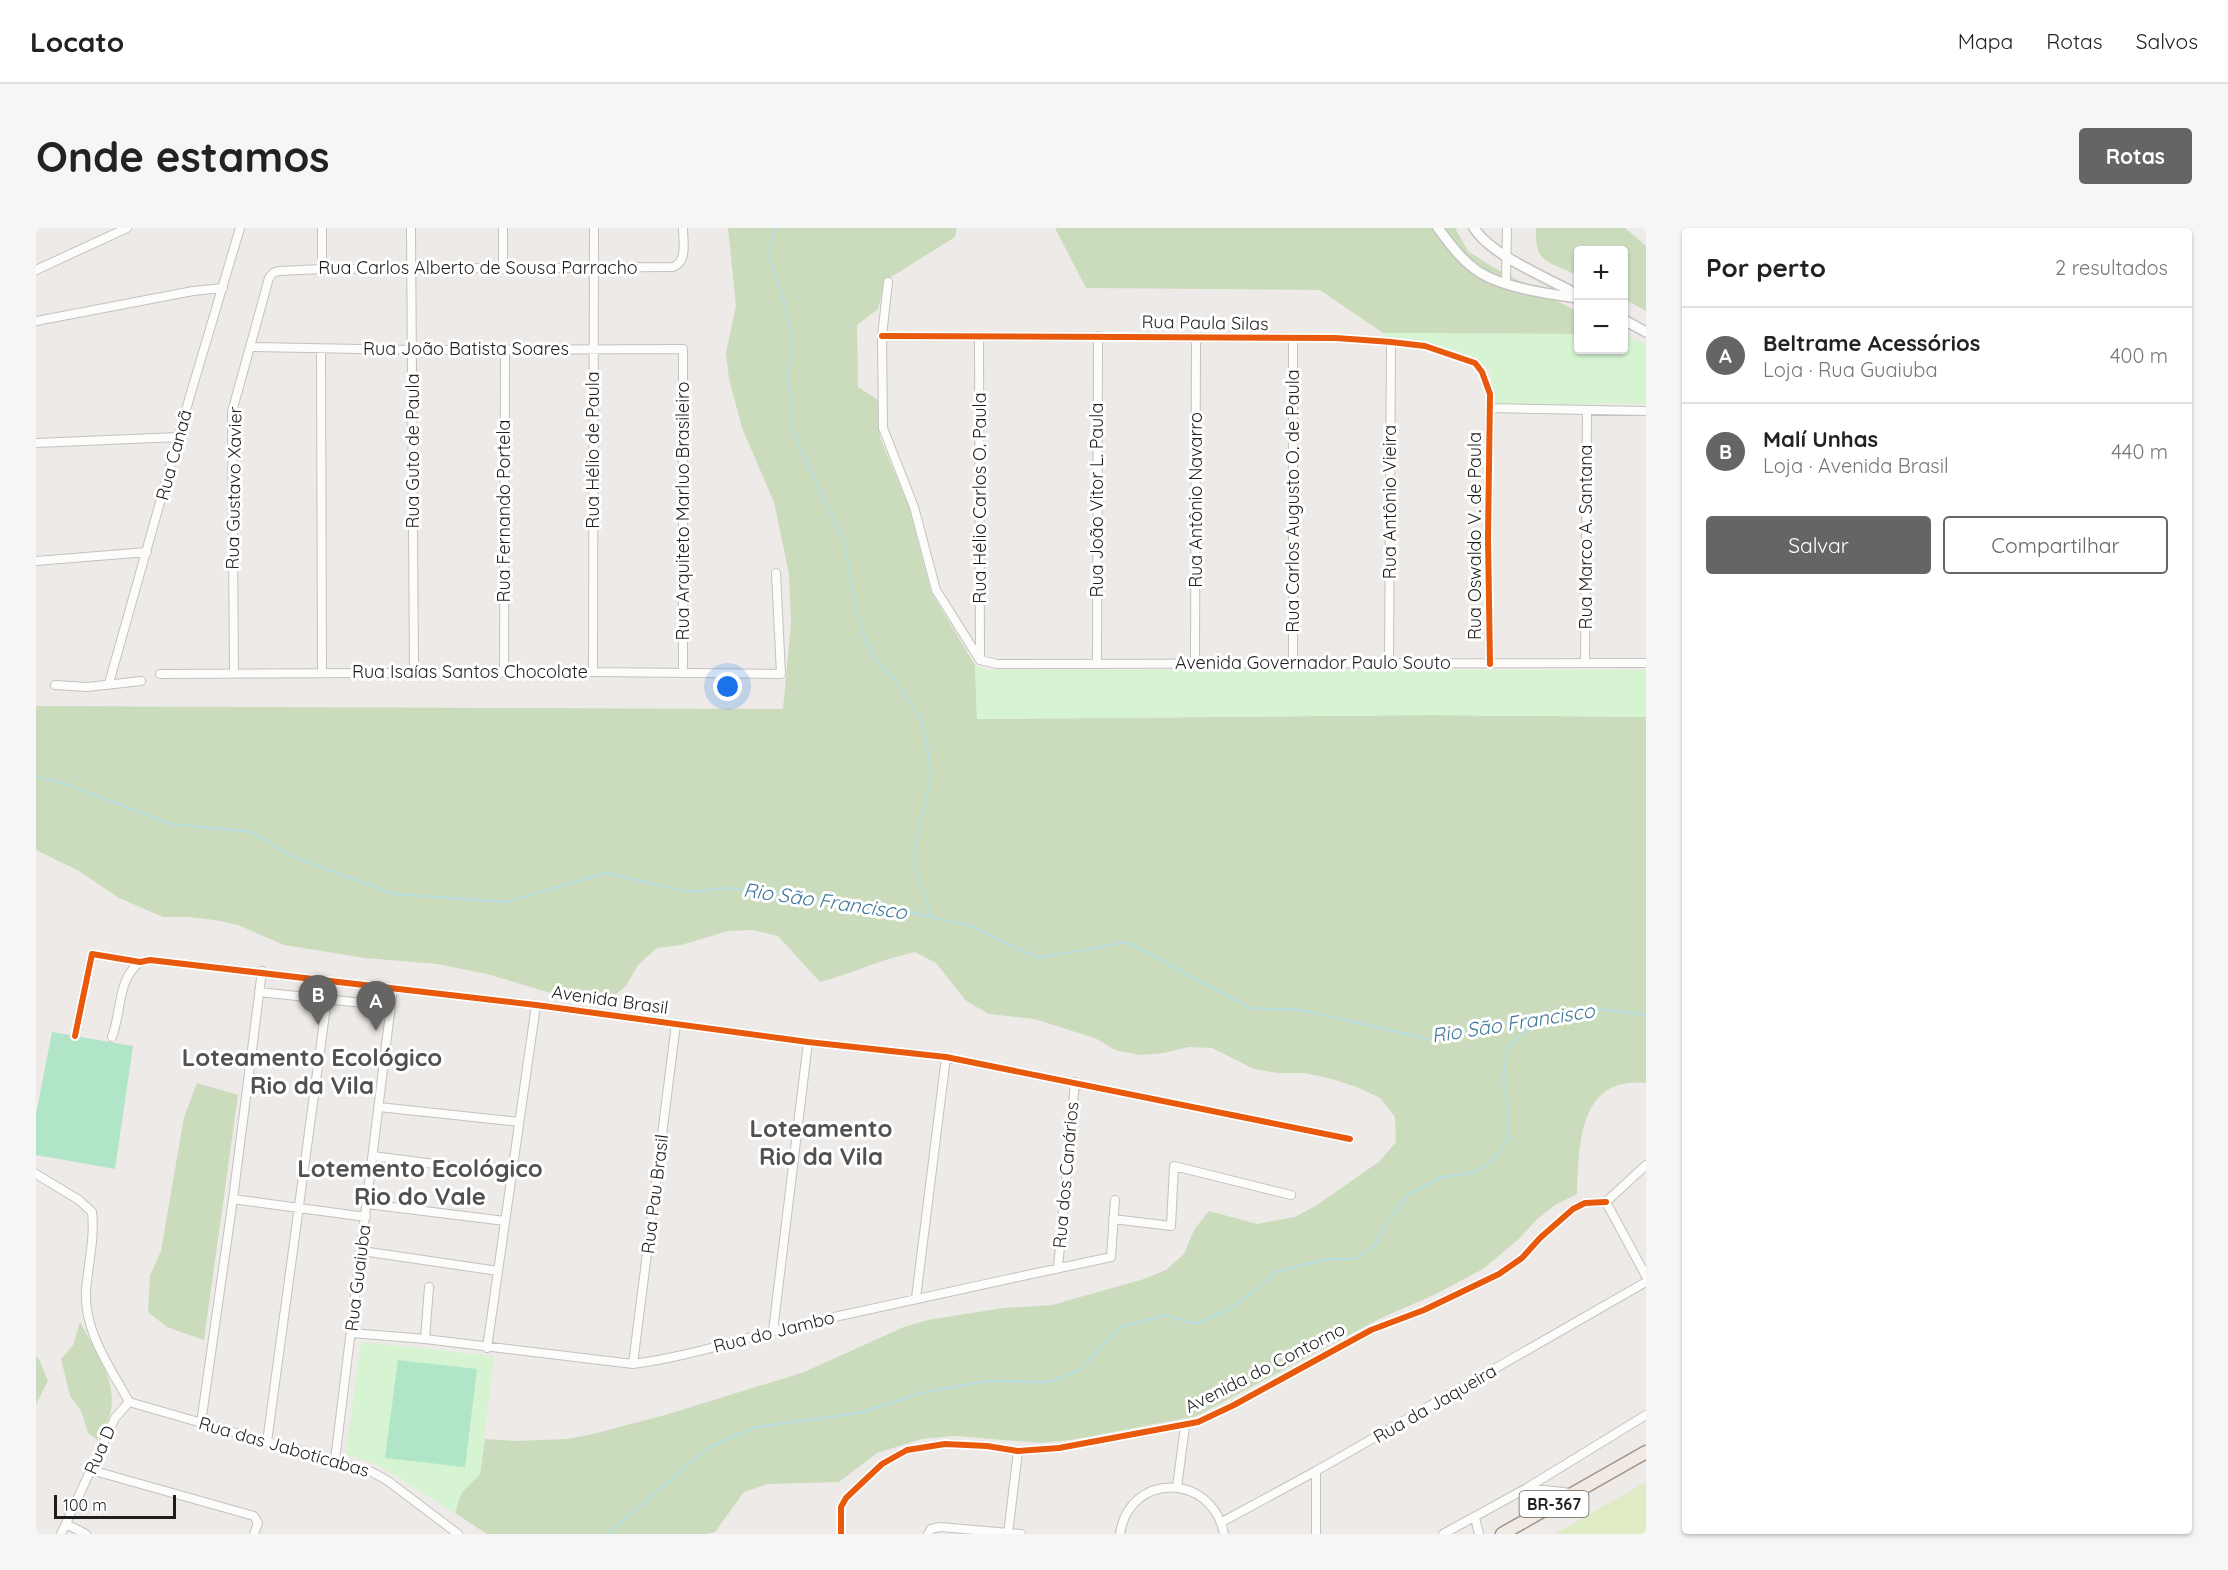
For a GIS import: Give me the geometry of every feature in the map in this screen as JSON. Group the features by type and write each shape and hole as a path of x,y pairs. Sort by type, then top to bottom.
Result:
{"main road":[{"name":"BR-367","path":"1502,1534 1646,1452"}],"street":[{"path":"36,270 128,228"},
{"name":"Rua Canaã","path":"109,683 240,228"},
{"path":"321,228 321,269"},
{"name":"Rua Guto de Paula","path":"411,228 414,673"},
{"path":"503,228 503,269"},
{"name":"Rua Hélio de Paula","path":"593,672 594,228"},
{"name":"Rua Carlos Alberto de Sousa Parracho","path":"273,273 321,269 673,267 681,262 683,228"},
{"path":"1438,228 1457,253 1480,272 1506,283 1574,296"},
{"path":"1474,228 1489,245 1574,295"},
{"path":"1506,283 1507,228"},
{"name":"Rua Gustavo Xavier","path":"234,673 232,412 269,278 273,273"},
{"path":"888,282 882,336 882,418 886,439 914,507 936,590 981,660"},
{"path":"36,321 193,291 223,288"},
{"path":"1628,323 1646,332"},
{"name":"Rua Paula Silas","path":"882,336 1336,338 1425,346 1475,363 1487,384 1490,408"},
{"name":"Rua Hélio Carlos O. Paula","path":"979,336 981,660"},
{"name":"Rua João Vitor L. Paula","path":"1097,663 1098,336"},
{"name":"Rua Antônio Navarro","path":"1195,662 1196,337"},
{"name":"Rua Carlos Augusto O. de Paula","path":"1293,339 1293,663"},
{"name":"Rua Antônio Vieira","path":"1389,662 1391,342"},
{"name":"Rua João Batista Soares","path":"250,347 413,350 683,349"},
{"name":"Rua Fernando Portela","path":"504,673 505,348"},
{"path":"321,349 322,673"},
{"name":"Rua Arquiteto Marluo Brasileiro","path":"683,349 683,672"},
{"path":"1490,408 1646,411"},
{"name":"Rua Oswaldo V. de Paula","path":"1490,408 1488,538 1490,664"},
{"name":"Rua Marco A. Santana","path":"1585,663 1587,410"},
{"path":"36,442 179,437"},
{"path":"36,561 147,552"},
{"name":"Rua Isaías Santos Chocolate","path":"160,674 593,672 781,674 776,573"},
{"name":"Avenida Governador Paulo Souto","path":"981,660 997,664 1646,663"},
{"path":"55,684 87,687 141,681"},
{"name":"Avenida Brasil","path":"75,1036 92,954 140,962 150,960 262,971 342,983 536,1005 808,1042 946,1058 1075,1082 1350,1139"},
{"path":"112,1037 118,1021 127,974 140,962"},
{"path":"201,1423 262,971"},
{"name":"Rua Guaiuba","path":"335,1460 393,988"},
{"path":"259,992 391,1006"},
{"path":"267,1442 327,999"},
{"path":"487,1348 536,1005"},
{"name":"Rua Pau Brasil","path":"633,1364 676,1024"},
{"path":"773,1331 808,1042"},
{"path":"915,1298 946,1058"},
{"name":"Rua dos Canários","path":"1058,1268 1075,1082"},
{"path":"379,1107 519,1122"},
{"path":"373,1156 512,1174"},
{"path":"1646,1165 1606,1202 1646,1276"},
{"path":"1114,1200 1113,1220 1171,1226 1174,1166 1291,1195"},
{"path":"36,1174 80,1200 92,1212 86,1293 87,1315 92,1333 129,1402"},
{"path":"233,1199 366,1217"},
{"name":"Avenida do Contorno","path":"841,1534 841,1507 846,1498 892,1457 907,1450 945,1444 987,1446 1017,1451 1059,1448 1185,1426 1226,1409 1371,1330 1424,1310 1499,1274 1522,1258 1540,1238 1573,1209 1585,1203 1606,1202"},
{"path":"367,1204 505,1221"},
{"name":"Rua do Jambo","path":"352,1334 425,1339 633,1364 679,1357 773,1331 915,1298 1111,1257 1113,1220"},
{"path":"362,1251 498,1271"},
{"name":"Rua da Jaqueira","path":"1222,1522 1316,1472 1646,1282"},
{"path":"425,1339 429,1287"},
{"name":"Rua das Jaboticabas","path":"129,1402 372,1472 388,1481 458,1534"},
{"name":"Rua D","path":"61,1534 115,1418 129,1402"},
{"path":"1443,1534 1527,1488 1646,1415"},
{"path":"1177,1487 1185,1426"},
{"path":"1008,1533 1017,1451"},
{"path":"91,1470 254,1516 258,1523 254,1534"},
{"path":"1316,1472 1316,1534"},
{"path":"1120,1534 1124,1516 1133,1503 1146,1493 1161,1488 1177,1487 1192,1490 1205,1498 1215,1509 1222,1522 1224,1534"},
{"path":"1527,1488 1572,1493"},
{"path":"1475,1518 1479,1534"},
{"path":"66,1524 86,1534"},
{"path":"928,1534 931,1529 940,1527 1022,1534"}],"green space":[{"path":"728,228 957,228 955,237 885,281 878,309 857,325 858,387 878,400 880,438 909,507 931,592 975,665 977,719 1431,715 1646,717 1646,1083 1624,1084 1607,1091 1595,1102 1582,1136 1577,1194 1555,1205 1536,1220 1520,1238 1483,1269 1434,1295 1381,1318 1197,1416 1071,1440 1040,1443 955,1436 922,1439 877,1453 839,1482 768,1484 744,1492 715,1532 707,1534 487,1534 455,1513 461,1493 480,1474 485,1439 516,1441 567,1439 593,1434 665,1415 804,1372 904,1327 928,1320 1003,1308 1052,1305 1144,1279 1166,1270 1184,1254 1194,1230 1209,1211 1257,1224 1295,1217 1317,1205 1380,1161 1396,1142 1395,1117 1380,1098 1359,1088 1305,1073 1278,1073 1254,1069 1212,1048 1188,1047 1164,1053 1140,1055 1115,1050 1095,1038 1034,1019 989,1014 966,1001 936,963 915,952 820,982 778,936 752,930 728,931 681,945 657,948 638,965 626,986 608,1001 558,995 487,974 437,964 365,958 284,945 238,925 214,920 163,917 119,898 79,871 36,850 36,706 783,709 791,623 789,574 774,502 742,428 729,379 726,353 736,306"},
{"path":"1055,228 1455,228 1468,251 1491,266 1574,310 1574,334 1383,333 1320,290 1086,288"},
{"path":"1536,228 1625,228 1646,246 1646,311 1628,301 1628,246 1574,246 1574,274 1546,261 1541,256 1536,240"},
{"path":"1383,333 1574,334 1574,354 1628,354 1628,337 1646,344 1646,404 1597,403 1591,407 1496,406 1491,374 1481,362 1441,347 1384,338"},
{"path":"975,665 986,670 1646,670 1646,717 1431,715 977,719"},
{"path":"52,1032 133,1046 115,1169 36,1155 36,1114"},
{"path":"197,1083 238,1095 204,1340 167,1327 148,1312 150,1276 161,1251 184,1117"},
{"path":"80,1322 104,1366 111,1390 112,1402 109,1417 97,1440 88,1433 81,1411 70,1396 61,1359 73,1345"},
{"path":"361,1342 494,1356 480,1474 461,1493 455,1513 378,1465 346,1454"},
{"path":"36,1356 48,1381 36,1404"},
{"path":"398,1360 477,1369 465,1467 385,1458"},
{"path":"1646,1482 1646,1534 1555,1534"}],"waterway":[{"path":"775,228 769,256 787,311 792,342 788,375 793,433 844,541 856,610 865,640 880,666 893,678 921,718 931,777 916,842 915,867 931,917"},
{"name":"Rio São Francisco","path":"36,777 63,783 171,824 251,832 293,857 394,894 506,902 606,873 689,892 727,888 872,904 971,926 1038,958 1127,942 1250,1008 1301,1010 1429,1039 1541,1016 1599,1009 1646,1015"},
{"path":"607,1534 709,1447 756,1427 859,1413 925,1392 988,1381 1049,1382 1080,1370 1120,1327 1166,1315 1194,1324 1226,1311 1257,1289 1275,1272 1327,1259 1354,1259 1374,1247 1388,1221 1409,1194 1441,1177 1472,1173 1490,1162 1508,1140 1509,1111 1503,1080 1507,1049 1541,1016"}],"cycle path":[{"path":"882,336 1336,338 1425,346 1475,363 1482,372 1490,394 1488,538 1490,664"},
{"path":"75,1036 92,954 140,962 150,960 536,1005 808,1042 946,1057 1350,1139"},
{"path":"841,1534 841,1507 846,1498 882,1464 907,1450 945,1444 987,1446 1018,1451 1059,1448 1198,1422 1234,1405 1371,1330 1424,1310 1499,1274 1522,1258 1540,1238 1573,1209 1585,1203 1606,1202"}],"place":[{"name":"Malí Unhas","path":"318,1025"},
{"name":"Beltrame Acessórios","path":"376,1031"}],"district":[{"name":"Loteamento Ecológico Rio da Vila","path":"312,1072"},
{"name":"Loteamento Rio da Vila","path":"821,1143"},
{"name":"Lotemento Ecológico Rio do Vale","path":"420,1183"}]}
